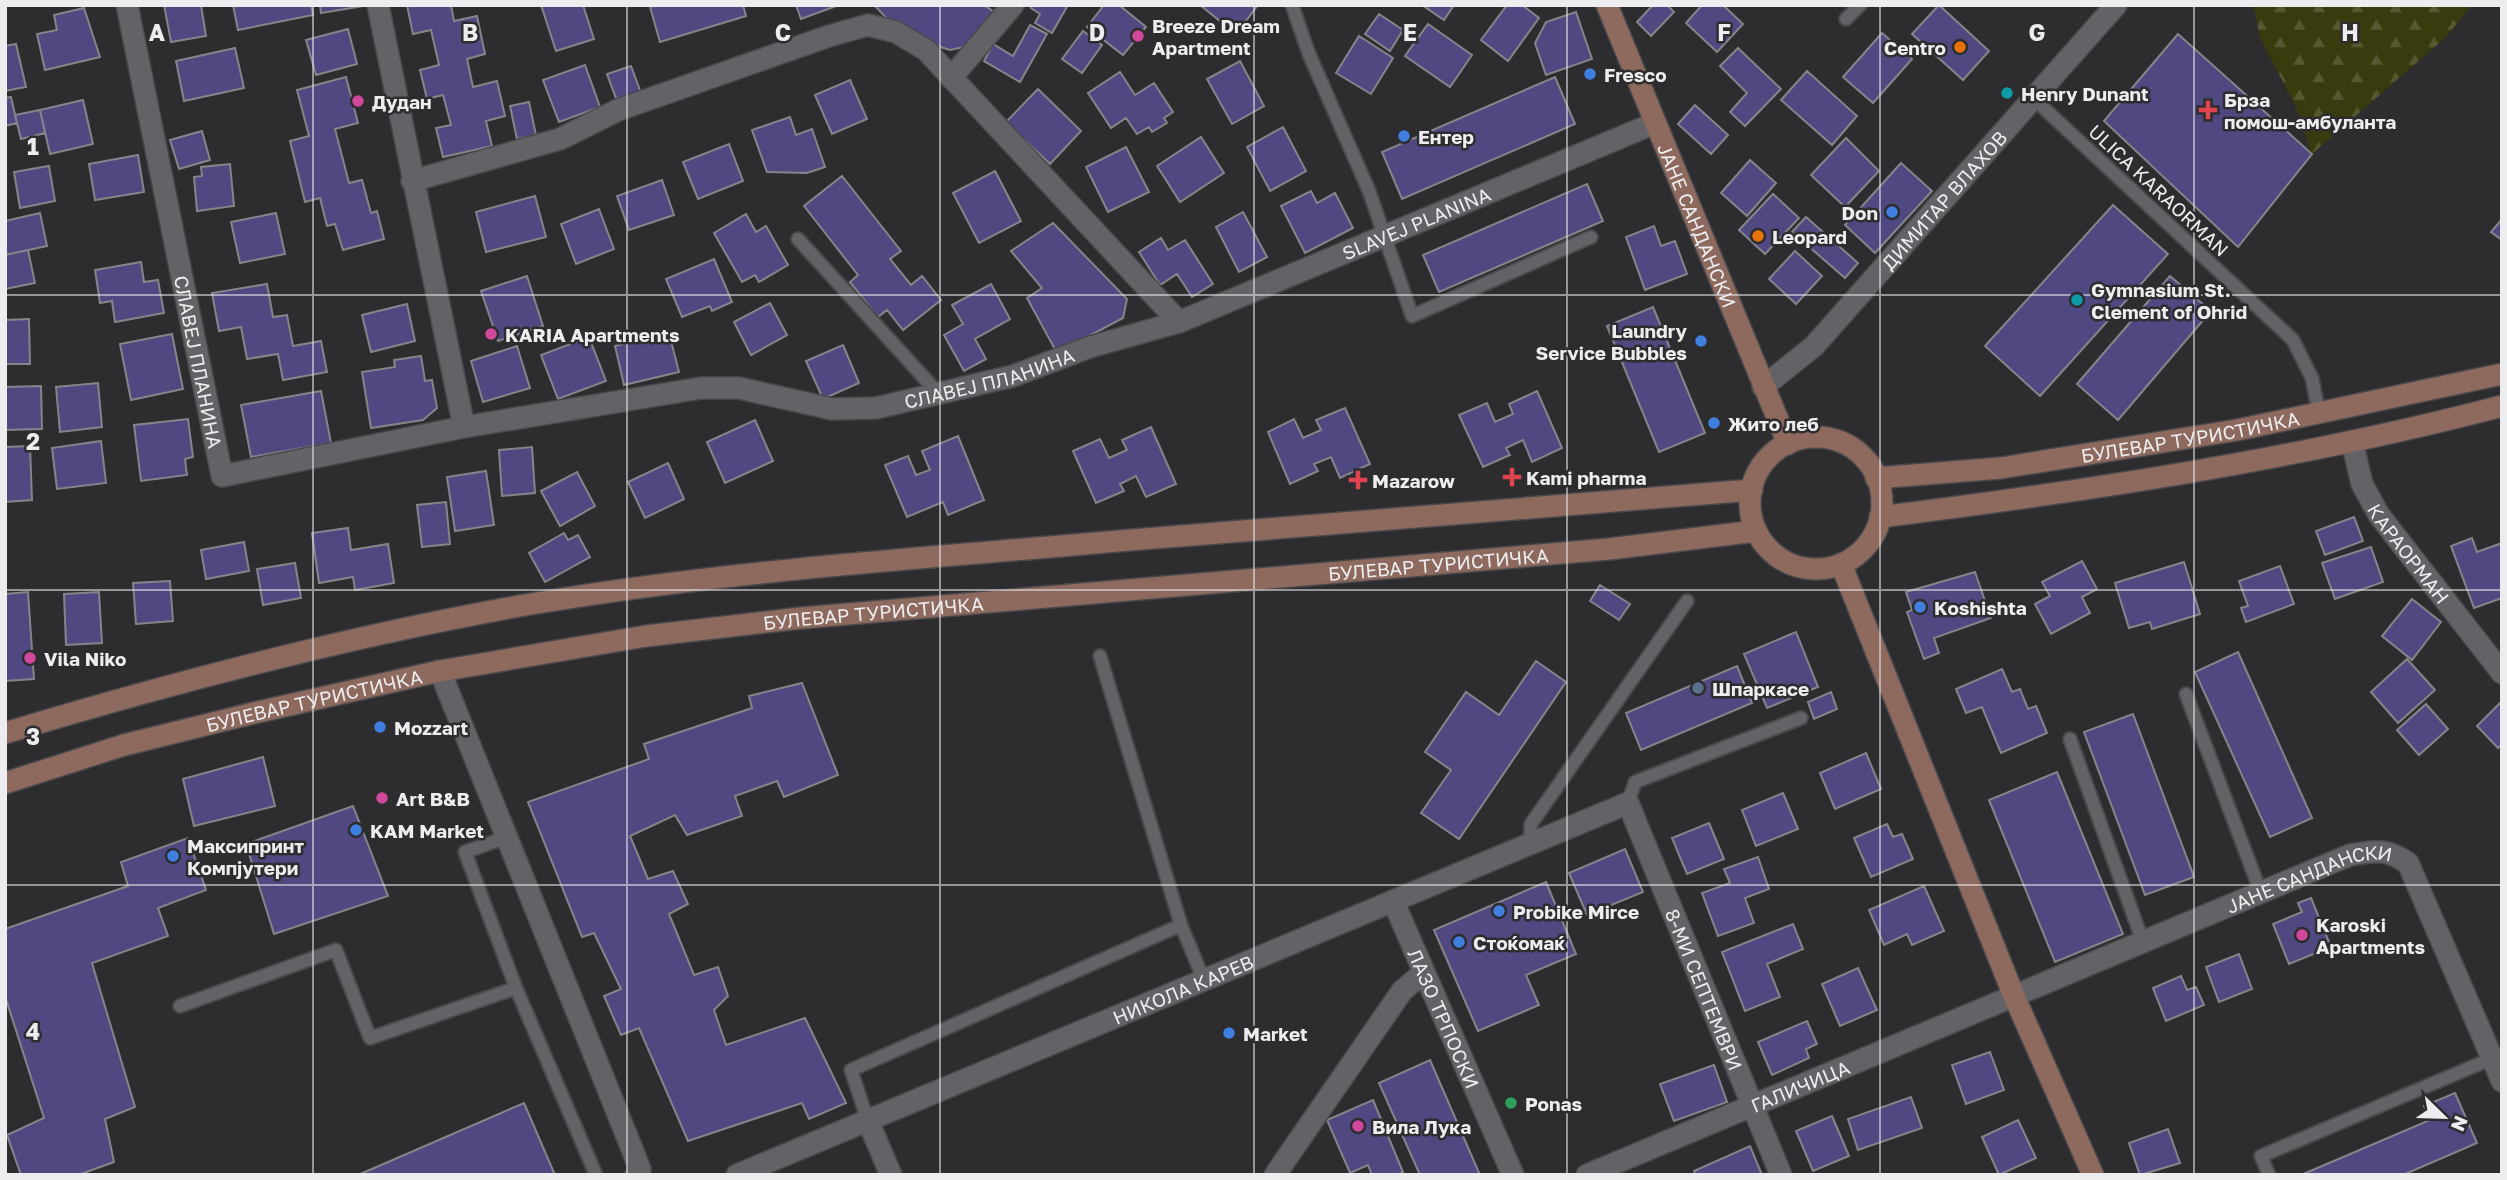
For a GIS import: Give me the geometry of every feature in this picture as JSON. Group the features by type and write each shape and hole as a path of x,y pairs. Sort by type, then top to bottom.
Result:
{"main road":[{"name":"ЈАНЕ САНДАНСКИ","path":"1607,5 1788,444"},
{"name":"БУЛЕВАР ТУРИСТИЧКА","path":"1876,478 2001,468 2237,430 2502,373"},
{"name":"БУЛЕВАР ТУРИСТИЧКА","path":"1880,517 2138,479 2352,442 2502,406"},
{"path":"1825,437 1849,445 1868,463 1876,478 1880,486 1880,517 1873,536 1857,556 1833,567 1807,569 1783,561 1763,544 1752,521 1752,490 1758,470 1776,451 1799,439 1825,437"},
{"path":"5,733 109,702 425,624 653,586 843,565 1336,521 1752,490"},
{"name":"БУЛЕВАР ТУРИСТИЧКА","path":"5,783 124,745 440,671 646,636 801,618 1596,550 1756,531"},
{"path":"1841,564 2014,996 2092,1175"}],"street":[{"name":"СЛАВЕЈ ПЛАНИНА","path":"127,5 222,476 464,427 701,388 739,388 832,409 876,408 1013,376 1090,347 1179,322"},
{"path":"378,5 464,427"},
{"path":"951,78 1013,5"},
{"name":"ДИМИТАР ВЛАХОВ","path":"1763,387 1814,346 2116,5"},
{"path":"412,181 560,139 618,110 829,36 868,25 896,32 926,50 1179,322"},
{"name":"SLAVEJ PLANINA","path":"1179,322 1655,123"},
{"name":"КАРАОРМАН","path":"2352,442 2362,484 2379,515 2494,650 2502,673"},
{"path":"440,671 640,1169 636,1175"},
{"name":"НИКОЛА КАРЕВ","path":"737,1175 1628,803"},
{"name":"8-МИ СЕПТЕМВРИ","path":"1628,803 1781,1175"},
{"name":"ЈАНЕ САНДАНСКИ","path":"2014,996 2350,855 2391,852 2408,863 2497,1056 2502,1081"},
{"name":"ЛАЗО ТРПОСКИ","path":"1393,901 1513,1175"},
{"path":"1275,1175 1402,991 1423,973"},
{"name":"ГАЛИЧИЦА","path":"1587,1175 2014,996"},
{"path":"868,1121 891,1175"}],"lane":[{"path":"1292,5 1309,54 1369,191 1382,236 1412,316 1591,237"},
{"path":"1846,19 1860,5"},
{"name":"ULICA KARAORMAN","path":"2034,99 2293,340 2312,378 2319,414"},
{"path":"798,239 938,393"},
{"path":"1530,844 1531,824 1687,601"},
{"path":"1100,656 1181,925 1204,981"},
{"path":"2186,694 2261,893"},
{"path":"1628,803 1635,782 1801,718"},
{"path":"2070,739 2143,942"},
{"path":"507,837 466,852 516,988 596,1175"},
{"path":"868,1121 851,1070 1181,925"},
{"path":"180,1006 336,950 370,1038 516,988"},
{"path":"2269,1175 2261,1156 2497,1056"}],"green space":[{"path":"2253,5 2472,5 2445,38 2312,154 2295,105 2260,38"}],"building":[{"path":"164,5 201,5 206,36 171,42"},
{"path":"233,5 311,5 313,15 238,30"},
{"path":"320,5 364,5 364,6 321,13"},
{"path":"407,5 451,5 454,21 477,16 485,54 467,59 473,87 497,81 505,116 486,121 492,146 443,157 436,128 451,125 443,95 427,99 420,70 439,65 431,30 413,34"},
{"path":"541,5 583,5 594,39 556,51"},
{"path":"743,5 746,16 660,42 650,7"},
{"path":"796,5 839,5 801,19"},
{"path":"984,5 997,14 964,47 950,50 934,45 890,22 875,6"},
{"path":"1033,5 1068,5 1052,33 1035,23 1040,14 1031,8"},
{"path":"1104,5 1119,5 1146,27 1123,55 1087,27"},
{"path":"1200,5 1258,5 1236,34"},
{"path":"1422,5 1454,5 1444,20"},
{"path":"1507,5 1522,5 1539,18 1508,61 1481,40"},
{"path":"1653,5 1667,5 1674,12 1651,36 1637,22"},
{"path":"1702,5 1723,5 1743,24 1717,52 1686,23"},
{"path":"1939,5 1989,51 1963,80 1912,34"},
{"path":"84,8 100,57 45,70 37,34 57,30 54,15"},
{"path":"1576,12 1592,59 1546,75 1535,43 1546,22"},
{"path":"1379,14 1403,30 1390,51 1365,34"},
{"path":"1428,24 1472,55 1450,87 1405,56"},
{"path":"1030,25 1047,34 1020,82 984,61 993,44 1013,56"},
{"path":"348,29 357,64 316,75 306,40"},
{"path":"1083,31 1102,45 1082,73 1062,59"},
{"path":"1882,33 1912,59 1873,103 1843,77"},
{"path":"2178,34 2312,154 2238,247 2104,121"},
{"path":"1359,36 1393,58 1371,94 1336,73"},
{"path":"16,44 26,87 5,91 5,46"},
{"path":"235,48 244,88 184,101 176,61"},
{"path":"1738,48 1781,89 1745,126 1730,112 1747,93 1720,66"},
{"path":"1240,61 1264,106 1232,124 1207,79"},
{"path":"585,65 600,107 559,122 543,80"},
{"path":"631,66 641,93 617,101 607,74"},
{"path":"1807,71 1857,116 1832,145 1781,100"},
{"path":"1120,72 1135,95 1154,83 1173,112 1164,118 1167,123 1152,132 1149,127 1137,134 1126,118 1111,128 1088,93"},
{"path":"346,77 358,123 335,129 349,183 362,180 371,213 377,211 384,239 343,250 335,224 327,226 320,198 305,202 290,141 309,136 297,90"},
{"path":"1555,77 1575,124 1402,199 1382,152"},
{"path":"850,80 867,119 832,134 815,95"},
{"path":"1038,89 1081,131 1050,164 1006,122"},
{"path":"11,97 17,123 5,126 5,98"},
{"path":"83,100 93,144 50,154 40,110"},
{"path":"529,102 536,135 517,139 510,106"},
{"path":"1695,105 1728,135 1711,154 1678,124"},
{"path":"40,110 45,133 21,139 15,115"},
{"path":"790,117 796,135 812,129 825,167 807,173 767,172 752,130"},
{"path":"1283,127 1306,171 1270,191 1247,147"},
{"path":"202,131 210,160 179,169 170,140"},
{"path":"1201,137 1224,173 1180,202 1157,166"},
{"path":"1846,138 1879,171 1845,207 1811,175"},
{"path":"729,144 743,181 698,199 683,162"},
{"path":"1126,147 1149,192 1108,212 1086,167"},
{"path":"138,155 144,192 95,200 89,164"},
{"path":"1750,160 1776,183 1747,216 1721,193"},
{"path":"1901,163 1932,191 1875,253 1845,225"},
{"path":"230,164 234,206 197,211 194,177 202,176 201,167"},
{"path":"49,166 55,201 20,208 14,172"},
{"path":"995,171 1021,221 979,243 953,193"},
{"path":"842,176 901,251 890,259 911,285 922,276 941,300 903,330 887,310 878,317 850,282 858,275 804,206"},
{"path":"662,180 674,215 629,230 617,196"},
{"path":"1587,184 1603,221 1439,292 1423,255"},
{"path":"1311,191 1317,203 1335,193 1353,228 1305,253 1281,206"},
{"path":"1773,194 1799,218 1765,254 1739,230"},
{"path":"535,196 546,237 486,252 476,212"},
{"name":"Gymnasium St. Clement of Ohrid","path":"2113,205 2168,254 2040,396 1985,346"},
{"path":"599,209 614,249 576,264 561,224"},
{"path":"1243,212 1267,257 1239,272 1216,227"},
{"path":"40,213 47,246 5,255 5,221"},
{"path":"276,213 285,254 240,263 231,222"},
{"path":"746,214 756,232 766,226 788,265 759,282 755,275 742,282 714,233"},
{"path":"1806,217 1858,263 1845,278 1792,232"},
{"path":"2502,219 2502,240 2491,232"},
{"path":"1053,223 1127,299 1123,318 1057,353 1027,298 1042,288 1011,251"},
{"path":"1654,226 1661,246 1675,241 1687,274 1645,290 1626,237"},
{"path":"1161,238 1168,250 1185,240 1213,284 1192,297 1177,274 1160,285 1139,252"},
{"path":"28,250 35,283 5,289 5,255"},
{"path":"1795,251 1822,276 1796,304 1769,279"},
{"path":"714,259 732,302 712,311 710,306 682,317 666,279"},
{"path":"141,262 144,282 158,280 164,313 115,322 112,301 100,303 95,270"},
{"path":"527,276 543,326 498,341 481,291"},
{"path":"2170,276 2211,311 2118,420 2077,384"},
{"path":"267,284 273,317 287,315 293,346 321,341 327,372 283,380 278,354 247,359 241,327 219,331 212,293"},
{"path":"991,284 1010,319 975,339 986,359 964,371 944,335 963,324 952,305"},
{"path":"770,303 787,335 751,355 734,322"},
{"path":"407,304 415,341 371,352 362,315"},
{"path":"1653,307 1705,433 1659,452 1607,326"},
{"path":"29,319 30,364 5,364 5,320"},
{"path":"669,333 679,372 624,385 615,346"},
{"path":"172,334 183,389 131,400 120,344"},
{"path":"589,337 606,381 558,399 541,355"},
{"path":"843,345 859,383 823,399 806,361"},
{"path":"517,346 530,388 483,402 471,361"},
{"path":"421,356 425,381 432,380 437,408 423,420 371,428 362,372 395,367 394,360"},
{"path":"98,383 102,427 60,432 56,387"},
{"path":"41,386 42,429 5,430 5,387"},
{"path":"321,391 331,443 251,457 241,405"},
{"path":"1537,391 1562,448 1532,462 1523,440 1506,448 1510,455 1483,467 1459,415 1487,403 1495,422 1513,414 1509,404"},
{"path":"1345,408 1370,464 1340,478 1331,457 1314,464 1318,471 1290,484 1268,432 1294,419 1303,438 1321,430 1316,420"},
{"path":"188,419 193,457 185,459 187,475 141,481 134,425"},
{"path":"755,420 773,461 725,483 707,442"},
{"path":"1151,427 1176,484 1146,497 1136,476 1120,484 1124,491 1096,503 1073,451 1100,439 1109,458 1127,450 1122,440"},
{"path":"958,436 984,500 948,515 943,502 907,517 885,465 908,456 916,475 930,470 922,451"},
{"path":"101,441 106,483 57,489 52,448"},
{"path":"30,446 32,500 5,502 5,447"},
{"path":"532,447 535,493 502,496 499,450"},
{"path":"668,463 684,499 645,518 628,482"},
{"path":"486,471 494,525 455,531 447,477"},
{"path":"577,472 595,506 560,526 541,491"},
{"path":"446,502 450,544 422,547 417,505"},
{"path":"2354,517 2363,541 2325,555 2316,531"},
{"path":"348,528 351,550 388,544 394,583 355,590 353,577 319,583 312,533"},
{"path":"564,533 568,540 578,535 590,557 545,582 529,553"},
{"path":"2472,538 2477,552 2502,543 2502,598 2474,608 2451,546"},
{"path":"244,542 249,571 206,579 201,550"},
{"path":"2371,547 2383,582 2335,599 2322,563"},
{"path":"2082,561 2097,589 2082,597 2090,613 2051,634 2035,604 2050,596 2042,582"},
{"path":"2184,562 2200,614 2152,629 2150,622 2129,628 2115,583"},
{"path":"295,563 301,598 263,605 257,569"},
{"path":"2280,566 2294,604 2246,622 2241,608 2248,606 2239,581"},
{"path":"1975,572 1991,618 1934,638 1939,653 1924,659 1907,612 1912,610 1906,592"},
{"path":"170,581 173,621 136,624 133,583"},
{"path":"1600,585 1630,604 1619,620 1590,601"},
{"path":"28,592 34,679 5,681 5,594"},
{"path":"99,592 102,643 66,645 64,594"},
{"path":"2412,599 2441,622 2412,660 2382,636"},
{"path":"1796,632 1818,687 1767,708 1744,654"},
{"path":"2238,652 2312,818 2270,837 2195,672"},
{"path":"2407,659 2435,690 2398,723 2371,692"},
{"path":"1536,661 1566,682 1459,839 1421,813 1451,770 1425,752 1466,692 1499,715"},
{"path":"1737,666 1752,703 1641,750 1626,713"},
{"path":"2002,669 2012,692 2020,689 2028,709 2036,706 2047,733 2001,753 1982,707 1966,713 1956,689"},
{"path":"802,683 838,775 784,797 777,781 735,796 742,816 687,835 675,815 630,836 648,879 673,871 688,904 669,914 694,975 718,967 728,996 714,1010 726,1045 805,1018 846,1103 809,1119 802,1103 688,1141 639,1028 621,1035 604,996 621,989 594,933 582,937 528,802 649,759 644,744 752,708 749,696"},
{"path":"1831,692 1837,709 1814,719 1808,702"},
{"path":"2502,701 2502,744 2498,748 2477,726"},
{"path":"2426,704 2448,729 2419,755 2397,730"},
{"path":"2133,714 2194,877 2145,895 2084,732"},
{"path":"1866,753 1881,789 1835,809 1820,773"},
{"path":"263,757 275,806 194,826 183,779"},
{"path":"2057,772 2123,934 2055,962 1989,800"},
{"path":"1783,793 1798,829 1756,846 1742,810"},
{"path":"353,806 388,896 274,934 246,844"},
{"path":"1709,823 1724,859 1687,874 1672,838"},
{"path":"1887,824 1893,837 1902,834 1913,859 1871,877 1854,838"},
{"path":"188,838 206,890 158,908 168,936 92,963 135,1107 105,1119 114,1162 78,1175 21,1175 7,1135 44,1118 5,996 5,929 128,886 121,862"},
{"path":"1625,849 1643,892 1587,915 1569,873"},
{"path":"1758,857 1769,889 1745,898 1754,923 1718,936 1702,893 1730,883 1724,869"},
{"path":"1546,882 1576,954 1526,975 1539,1005 1478,1031 1434,930"},
{"path":"1924,886 1944,931 1912,945 1907,934 1884,945 1869,910"},
{"name":"Karoski Apartments","path":"2311,898 2331,947 2289,964 2273,924 2302,912 2298,903"},
{"path":"1793,924 1803,949 1767,964 1780,997 1745,1011 1722,952"},
{"path":"2239,954 2252,989 2219,1002 2206,967"},
{"path":"1858,968 1877,1010 1840,1026 1822,984"},
{"path":"2181,976 2187,990 2196,987 2204,1005 2166,1021 2153,988"},
{"path":"1807,1021 1817,1044 1806,1049 1809,1058 1772,1075 1758,1042"},
{"path":"1990,1052 2004,1090 1966,1104 1952,1065"},
{"path":"1430,1060 1480,1175 1420,1175 1379,1083"},
{"path":"1714,1065 1727,1102 1674,1121 1660,1084"},
{"path":"2455,1093 2477,1143 2403,1175 2301,1175 2430,1120 2424,1106"},
{"path":"1911,1097 1922,1128 1858,1150 1848,1119"},
{"path":"1373,1100 1403,1172 1397,1175 1372,1175 1368,1165 1350,1173 1327,1120"},
{"path":"524,1103 555,1175 358,1175"},
{"path":"1832,1116 1849,1156 1813,1171 1796,1131"},
{"path":"2018,1120 2036,1158 1999,1175 1982,1137"},
{"path":"2168,1129 2180,1163 2140,1175 2129,1143"},
{"path":"1750,1146 1762,1175 1696,1175 1694,1171"}],"place":[{"name":"Breeze Dream Apartment","path":"1138,36"},
{"name":"Centro","path":"1960,47"},
{"name":"Fresco","path":"1590,74"},
{"name":"Henry Dunant","path":"2007,93"},
{"name":"Дудан","path":"358,101"},
{"name":"Брза помош-амбуланта","path":"2208,110"},
{"name":"Ентер","path":"1404,136"},
{"name":"Don","path":"1892,212"},
{"name":"Leopard","path":"1758,236"},
{"name":"Gymnasium St. Clement of Ohrid","path":"2077,300"},
{"name":"KARIA Apartments","path":"491,334"},
{"name":"Laundry Service Bubbles","path":"1701,341"},
{"name":"Жито леб","path":"1714,423"},
{"name":"Kami pharma","path":"1512,477"},
{"name":"Mazarow","path":"1358,480"},
{"name":"Koshishta","path":"1920,607"},
{"name":"Vila Niko","path":"30,658"},
{"name":"Шпаркасе","path":"1698,688"},
{"name":"Mozzart","path":"380,727"},
{"name":"Art B&B","path":"382,798"},
{"name":"KAM Market","path":"356,830"},
{"name":"Максипринт Компјутери","path":"173,856"},
{"name":"Probike Mirce","path":"1499,911"},
{"name":"Karoski Apartments","path":"2302,935"},
{"name":"Стоќомаќ","path":"1459,942"},
{"name":"Market","path":"1229,1033"},
{"name":"Ponas","path":"1511,1103"},
{"name":"Вила Лука","path":"1358,1126"}]}
